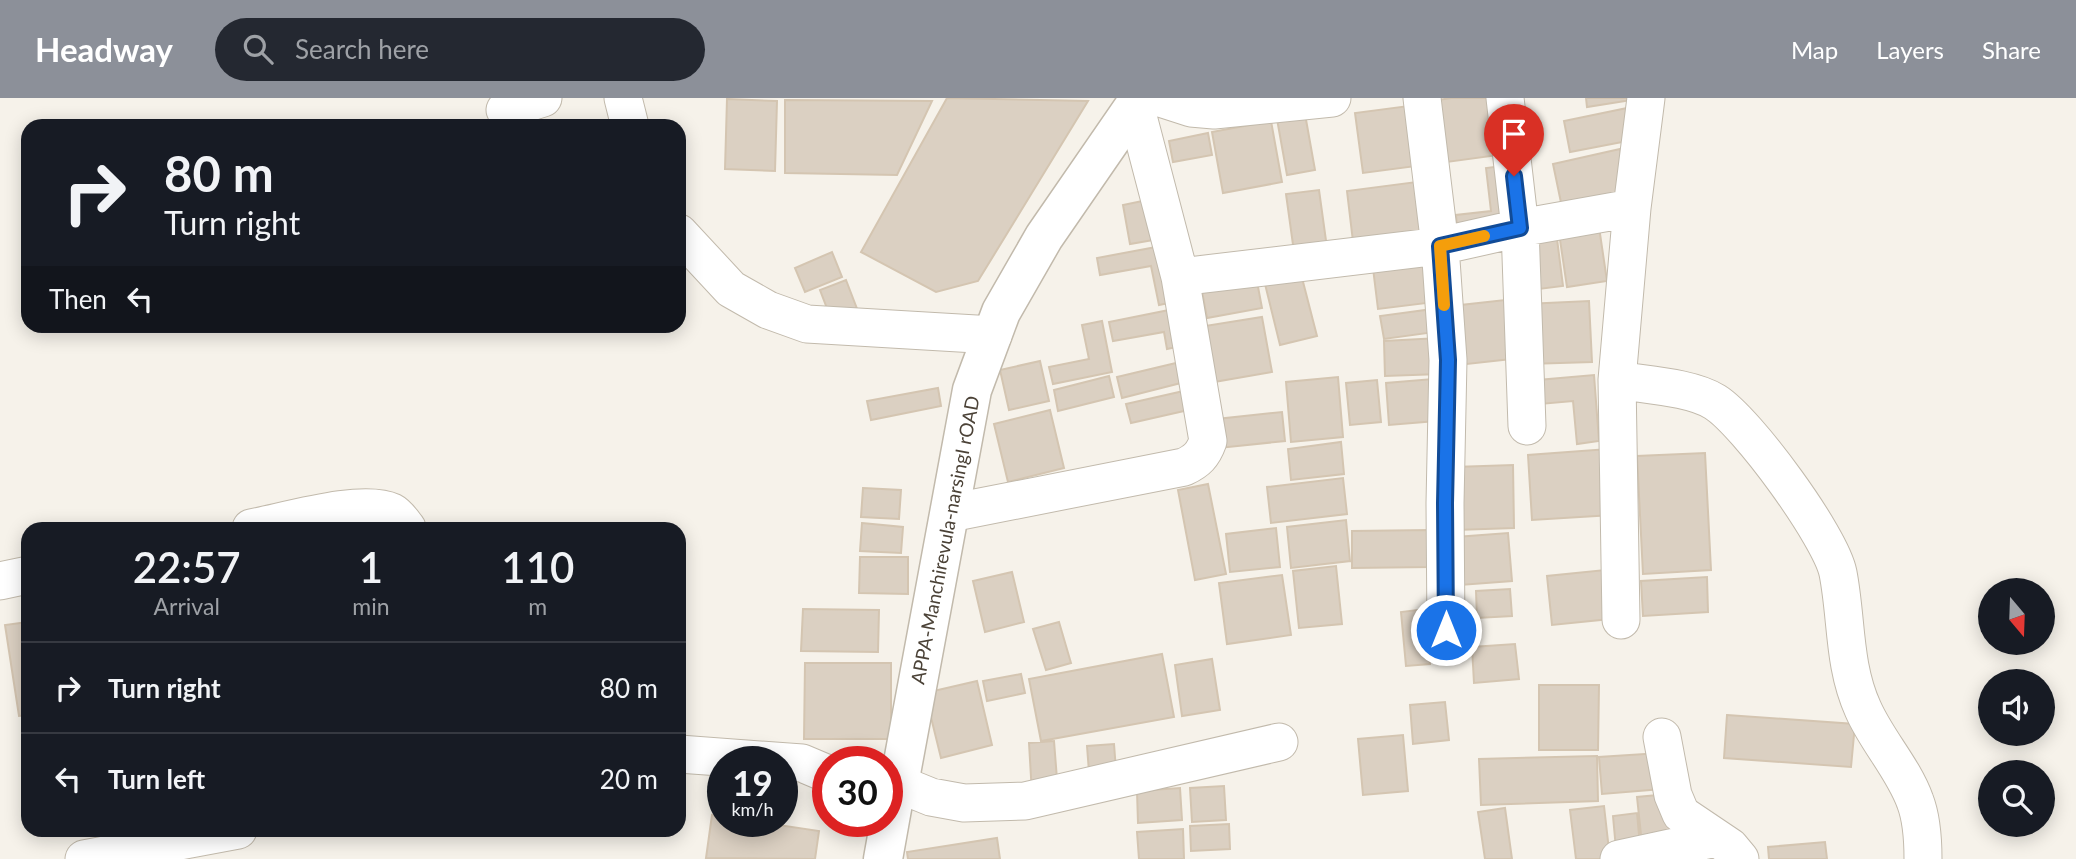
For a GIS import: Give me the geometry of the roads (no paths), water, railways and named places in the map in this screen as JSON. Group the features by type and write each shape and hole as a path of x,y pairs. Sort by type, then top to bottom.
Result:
{"street":[{"path":"505,110 543,98"},
{"path":"623,98 628,119"},
{"path":"950,513 1184,467 1196,461 1208,441 1146,100 1214,110 1332,98"},
{"path":"1422,98 1440,246 1448,360 1446,630"},
{"path":"1505,98 1520,228 1527,426"},
{"path":"1621,620 1617,380 1646,98"},
{"name":"APPA-Manchirevula-narsingI rOAD","path":"903,746 972,390 1001,312 1044,237 1146,100"},
{"path":"1180,277 1440,246 1520,228 1633,208"},
{"path":"686,241 731,289 768,310 807,324 993,335"},
{"path":"1617,380 1691,393 1714,401 1736,418 1809,514 1828,546 1838,571 1846,648 1863,710 1916,802 1923,840 1923,859"},
{"path":"280,522 349,508 375,508 394,513 402,522"},
{"path":"0,581 21,576"},
{"path":"1662,737 1673,796 1681,814 1728,848"},
{"path":"903,796 931,797 964,803 1025,801 1279,742"},
{"path":"686,755 802,763 812,767"},
{"path":"84,859 201,837"},
{"name":"APPA-Manchirevula-narsingI rOAD","path":"883,859 886,837"},
{"path":"1619,859 1728,848"}]}
